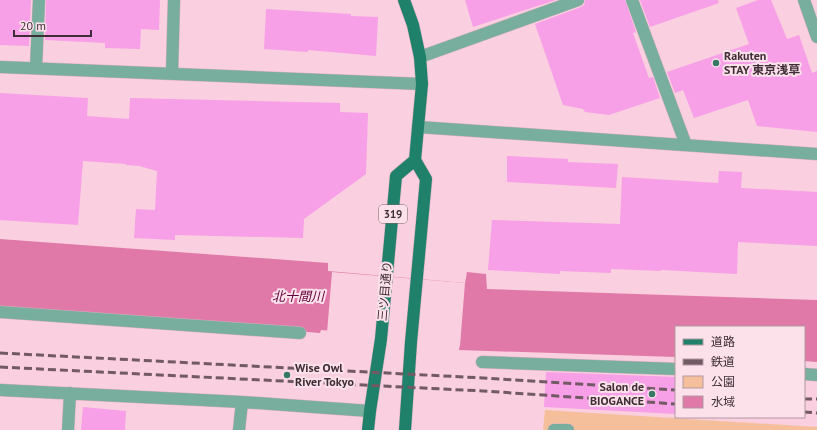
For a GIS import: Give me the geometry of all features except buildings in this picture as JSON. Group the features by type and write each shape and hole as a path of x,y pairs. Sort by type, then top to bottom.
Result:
{"main road":[{"path":"404,0 413,25 420,57 422,84 415,160"},
{"name":"三ツ目通り","path":"368,430 381,339 396,176 415,160"},
{"name":"319","path":"406,430 416,279 426,179 415,160"}],"street":[{"path":"36,68 39,0"},
{"path":"172,73 174,0"},
{"path":"420,57 578,0"},
{"path":"632,0 686,145"},
{"path":"804,0 817,37"},
{"path":"0,66 422,84"},
{"path":"418,127 817,154"},
{"path":"0,312 300,333"},
{"path":"482,362 675,369"},
{"path":"805,374 817,375"},
{"path":"0,390 242,402 370,411"},
{"path":"68,430 70,393"},
{"path":"239,430 242,402"},
{"path":"554,430 568,430"}],"green space":[{"path":"545,410 817,427 817,430 543,430"}],"water":[{"name":"北十間川","path":"0,239 328,263 328,271 465,283 467,272 486,274 487,289 817,300 817,362 805,361 805,326 675,326 675,357 459,350 460,343 321,330 320,333 0,307"}],"pier":[{"path":"332,272 465,283 460,346 327,333"}],"railway":[{"path":"0,353 483,378 675,390"},
{"path":"0,367 483,391 675,404"},
{"path":"805,399 817,399"},
{"path":"805,412 817,413"}],"place":[{"name":"Rakuten STAY 東京浅草","path":"716,63"},
{"name":"Wise Owl River Tokyo","path":"287,375"},
{"name":"Salon de BIOGANCE","path":"652,394"}]}
